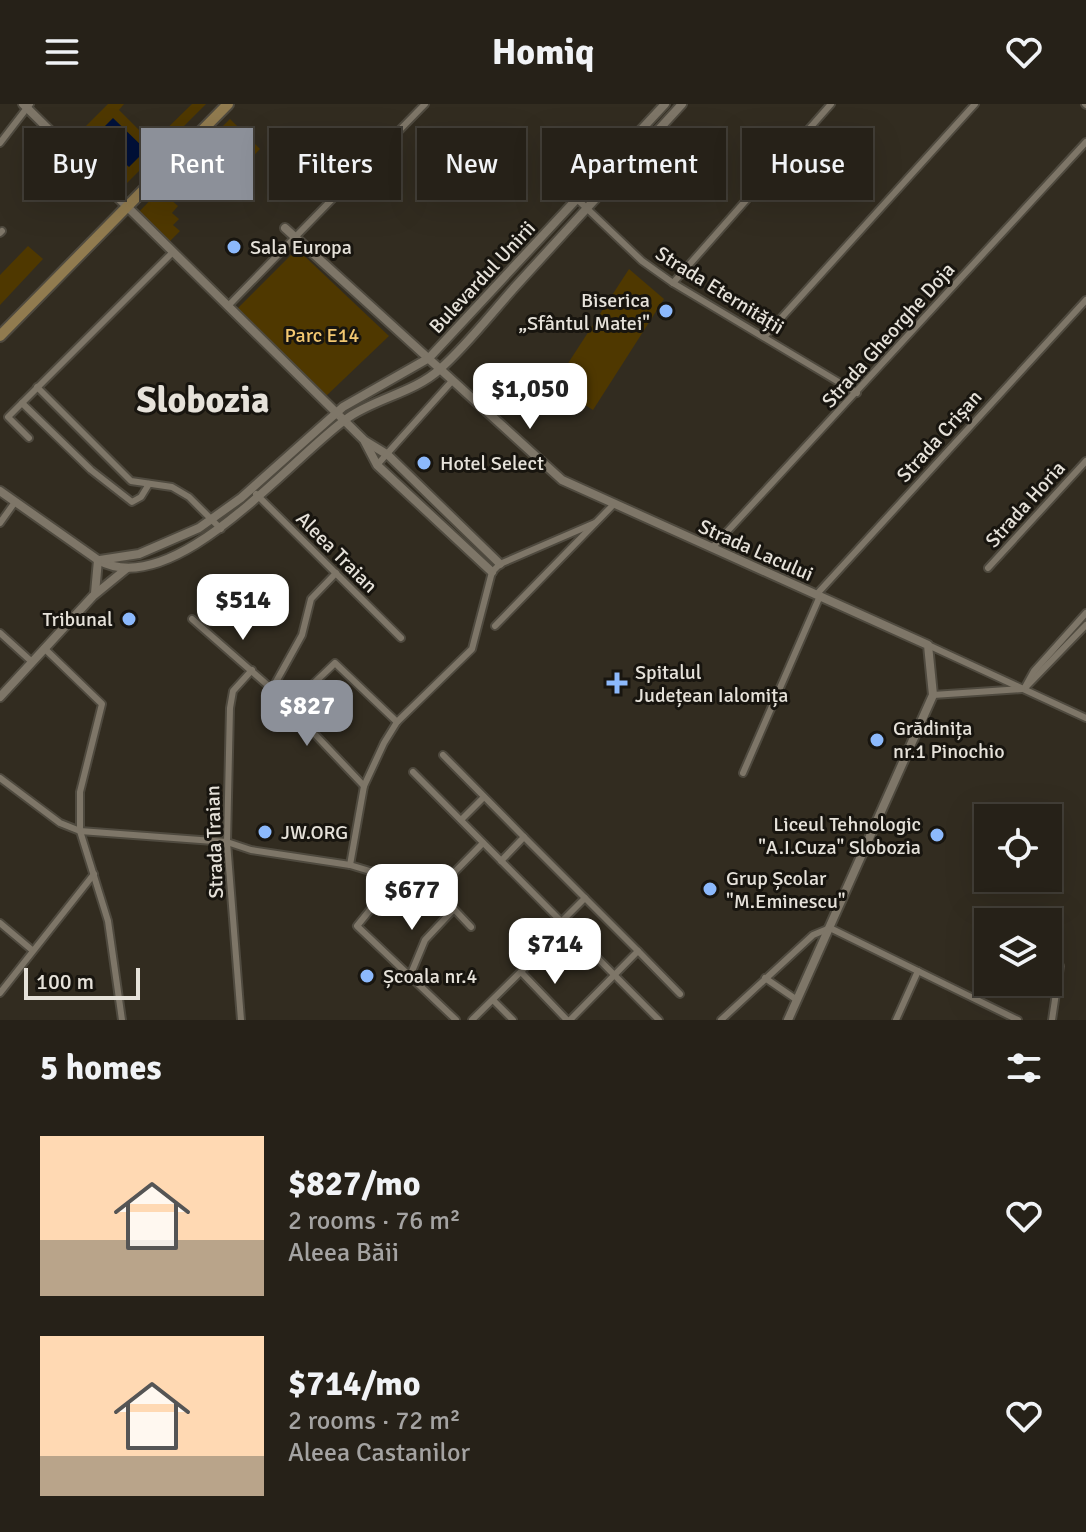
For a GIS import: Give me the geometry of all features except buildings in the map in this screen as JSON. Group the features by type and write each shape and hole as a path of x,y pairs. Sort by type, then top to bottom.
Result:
{"main road":[{"path":"0,336 228,104"}],"street":[{"path":"228,306 425,104"},
{"name":"Bulevardul Unirii","path":"643,128 665,104"},
{"name":"Bulevardul Unirii","path":"0,697 95,593 126,569 179,552 221,529 344,420 440,369 682,104"},
{"path":"673,283 831,104"},
{"path":"764,337 975,104"},
{"path":"0,143 27,105 365,441 388,455 500,564"},
{"name":"Strada Gheorghe Doja","path":"712,548 1086,142"},
{"name":"Bulevardul Unirii","path":"98,560 126,557 161,547 212,520 336,412 429,358 576,200"},
{"name":"Strada Eternității","path":"578,200 642,261 673,283 857,393"},
{"name":"Strada Lacului","path":"285,228 548,470 613,505 1086,718"},
{"path":"29,438 8,417 173,252"},
{"name":"Strada Crișan","path":"743,773 818,595 1086,300"},
{"path":"377,465 452,381"},
{"path":"37,387 131,481 172,487 189,497 221,529"},
{"path":"22,403 91,470 132,502 141,497 149,484"},
{"path":"365,441 377,465 492,572"},
{"name":"Strada Horia","path":"988,568 1086,461"},
{"name":"Aleea Traian","path":"251,489 401,638"},
{"path":"0,491 98,560 126,569"},
{"path":"0,523 15,502"},
{"path":"495,626 613,505"},
{"path":"350,865 364,786 397,722 472,649 492,572 500,564 595,523"},
{"path":"95,593 98,560"},
{"path":"272,689 302,635 311,599 336,573"},
{"path":"1024,689 1034,671 1086,613"},
{"path":"192,619 272,689 364,786"},
{"path":"933,695 1024,689 1086,625"},
{"path":"0,633 32,662"},
{"path":"788,1020 933,695 928,645"},
{"path":"44,648 102,704 80,792 80,831 108,921 122,1020"},
{"path":"289,707 335,663 397,722"},
{"name":"Strada Traian","path":"241,1020 227,842 231,699 252,670"},
{"path":"443,755 680,994"},
{"path":"413,772 659,1020"},
{"path":"0,778 60,823 80,831 227,842 251,850 350,865 436,891 471,927"},
{"path":"461,820 484,797"},
{"path":"501,861 524,837"},
{"path":"436,891 483,843"},
{"path":"0,993 94,874"},
{"path":"385,875 378,900 357,926 456,1020"},
{"path":"472,1020 521,972 585,898"},
{"path":"410,976 425,940 454,909"},
{"path":"0,923 32,950"},
{"path":"721,1020 813,935 830,928 1018,1020"},
{"path":"521,972 569,1020 638,951"},
{"path":"896,1020 918,971"},
{"path":"765,978 797,1000"},
{"path":"1052,1020 1056,996"},
{"path":"493,1000 513,1020"}],"green space":[{"path":"108,104 124,104 119,110 141,132 141,169 125,185 125,128 84,128"},
{"path":"192,104 206,104 182,128 167,128"},
{"path":"230,119 239,128 221,128"},
{"path":"253,142 260,149 253,156"},
{"path":"150,200 171,200 178,206 172,213 179,219 173,225 180,231 166,245 136,215"},
{"path":"28,246 43,259 0,305 0,275"},
{"name":"Parc E14","path":"297,249 389,336 323,399 234,312"},
{"path":"629,269 664,299 593,410 554,385"}],"water":[{"path":"113,118 123,128 103,128"},
{"path":"125,130 141,145 141,155 129,167 125,163"}],"place":[{"name":"Sala Europa","path":"234,247"},
{"name":"Biserica „Sfântul Matei\"","path":"666,311"},
{"name":"Hotel Select","path":"424,463"},
{"name":"Tribunal","path":"129,619"},
{"name":"Spitalul Județean Ialomița","path":"617,683"},
{"name":"Grădinița nr.1 Pinochio","path":"877,740"},
{"name":"JW.ORG","path":"265,832"},
{"name":"Liceul Tehnologic \"A.I.Cuza\" Slobozia","path":"937,835"},
{"name":"Grup Școlar \"M.Eminescu\"","path":"710,889"},
{"name":"Școala nr.4","path":"367,976"}],"district":[{"name":"Slobozia","path":"203,399"}]}
